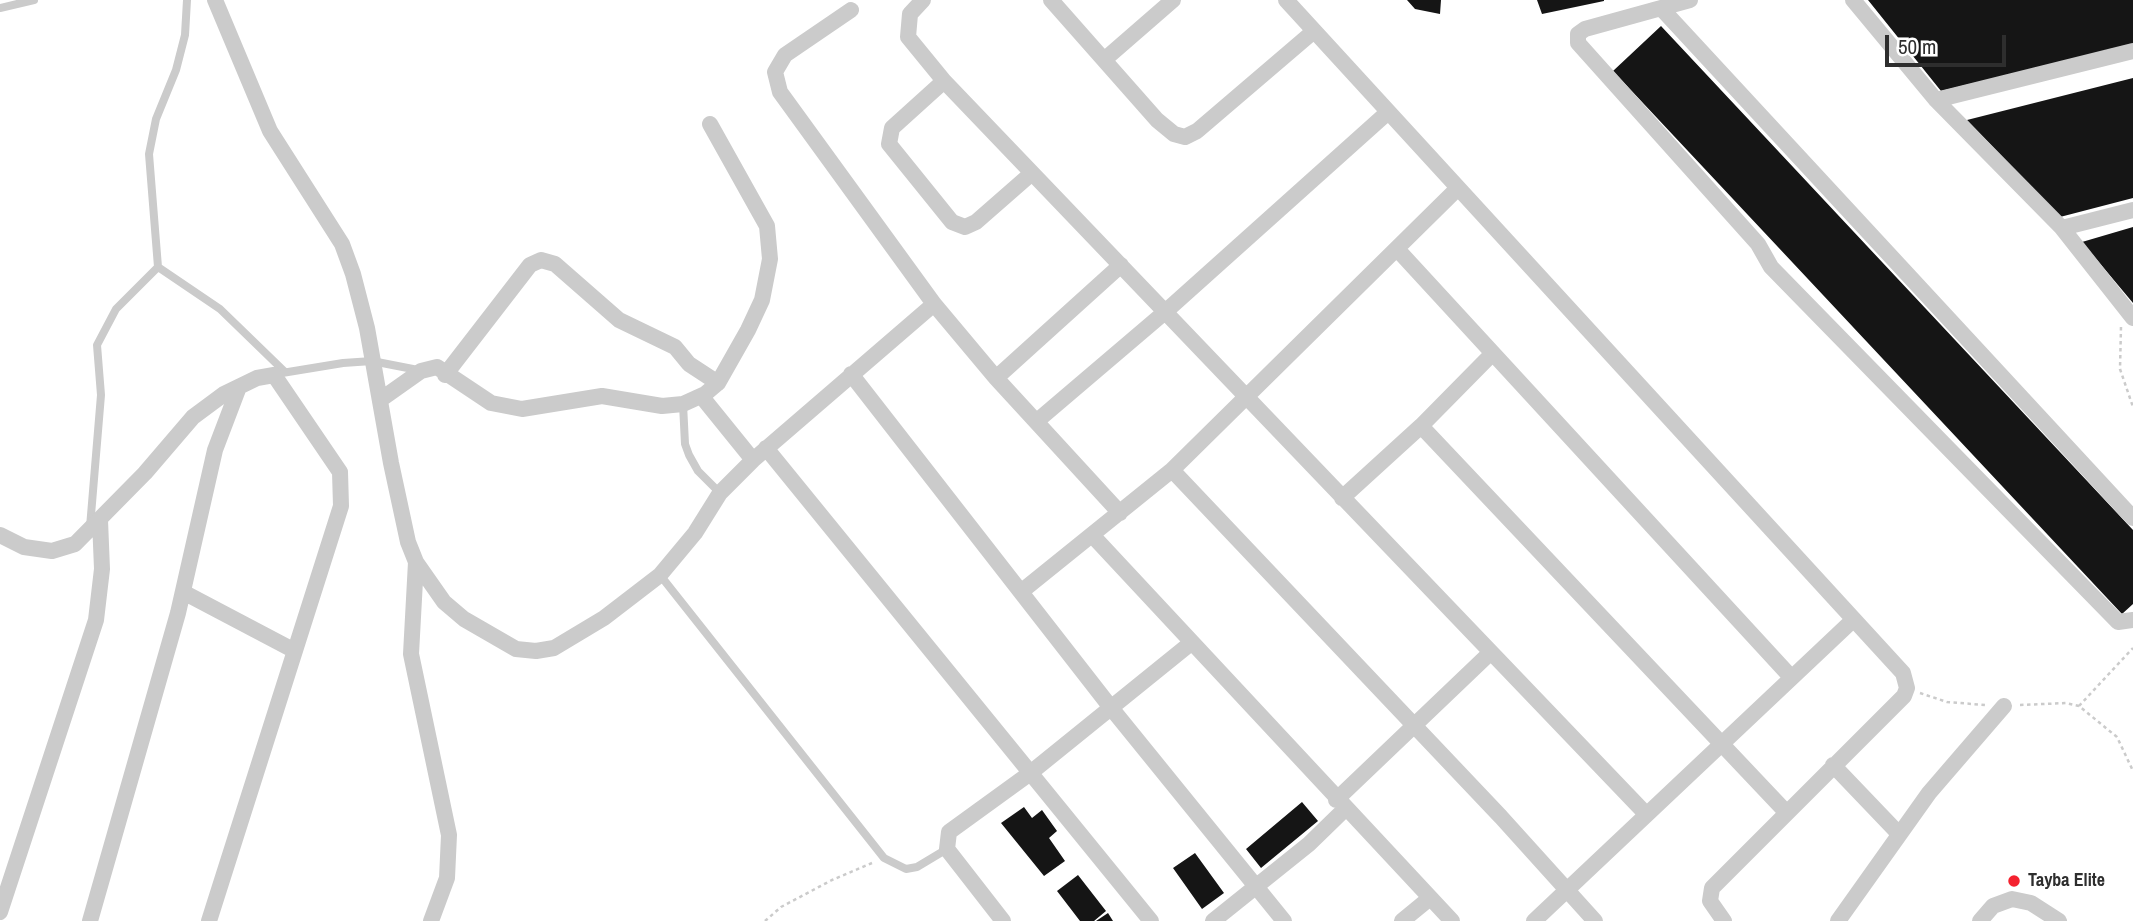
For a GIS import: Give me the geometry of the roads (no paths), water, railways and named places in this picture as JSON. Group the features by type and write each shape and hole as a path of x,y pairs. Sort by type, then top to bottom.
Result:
{"street":[{"path":"215,0 270,131 342,244 361,300 408,542 416,562 444,602 464,619 516,649 536,652 554,648 595,624 660,575 695,533 720,493 753,460 934,304"},
{"path":"923,0 911,14 908,37 944,81 1646,814"},
{"path":"1051,0 1157,120 1174,134 1185,137 1197,131 1314,31"},
{"path":"1104,60 1173,0"},
{"path":"1286,0 1898,666 1907,688 1904,696 1712,888 1710,901 1724,921"},
{"path":"1690,0 1585,29 1578,34 1578,43 1758,244 1771,267 2118,622 2133,620"},
{"path":"1853,0 1936,100 2063,228 2128,312"},
{"path":"1661,8 2133,518"},
{"path":"851,10 785,55 775,72 776,86 934,304 996,378 1120,513"},
{"path":"1936,100 2133,51"},
{"path":"944,81 892,128 889,140 891,149 952,222 965,227 976,222 1032,173"},
{"path":"1037,421 1165,312 1387,113"},
{"path":"380,400 421,371 437,367 445,375 491,403 522,409 602,396 662,406 682,404 702,397 718,383 762,300 770,259 767,226 710,124"},
{"path":"1021,591 1172,470 1247,399 1458,188"},
{"path":"2063,228 2133,210"},
{"path":"1396,249 1790,676"},
{"path":"445,375 530,265 541,260 555,264 619,320 675,347 689,364 718,383"},
{"path":"996,378 1121,265"},
{"path":"1342,498 1421,426 1492,354"},
{"path":"0,535 24,547 52,551 75,544 193,417 239,387 280,373 340,472 343,485 341,506 209,921"},
{"path":"851,374 1112,709 1283,921"},
{"path":"90,921 183,592 215,450 239,387"},
{"path":"702,397 753,460"},
{"path":"1421,426 1786,812"},
{"path":"766,448 1151,921"},
{"path":"1172,470 1595,921"},
{"path":"0,912 96,620 102,569 95,525"},
{"path":"1092,536 1340,805 1452,921"},
{"path":"416,562 411,654 449,835 447,878 431,921"},
{"path":"183,592 295,651"},
{"path":"1534,921 1722,744 1790,676 1853,620"},
{"path":"1003,921 947,849 949,832 1029,774 1191,643"},
{"path":"1213,921 1256,889 1340,805 1414,725 1490,653"},
{"path":"1838,921 1929,793 2004,706"},
{"path":"1833,765 1899,834"},
{"path":"1402,921 1430,898"},
{"path":"1980,921 1993,906 2012,898 2031,902 2059,921"}],"lane":[{"path":"0,8 34,0"},
{"path":"95,525 101,395 97,345 117,309 158,267 149,154 156,119 176,70 185,35 187,0"},
{"path":"158,267 220,309 280,373 343,362 372,361 421,371"},
{"path":"682,404 685,443 689,455 698,471 720,493"},
{"path":"660,575 884,858 906,869 917,867 947,849"}],"place":[{"name":"Tayba Elite","path":"2014,881"}]}
